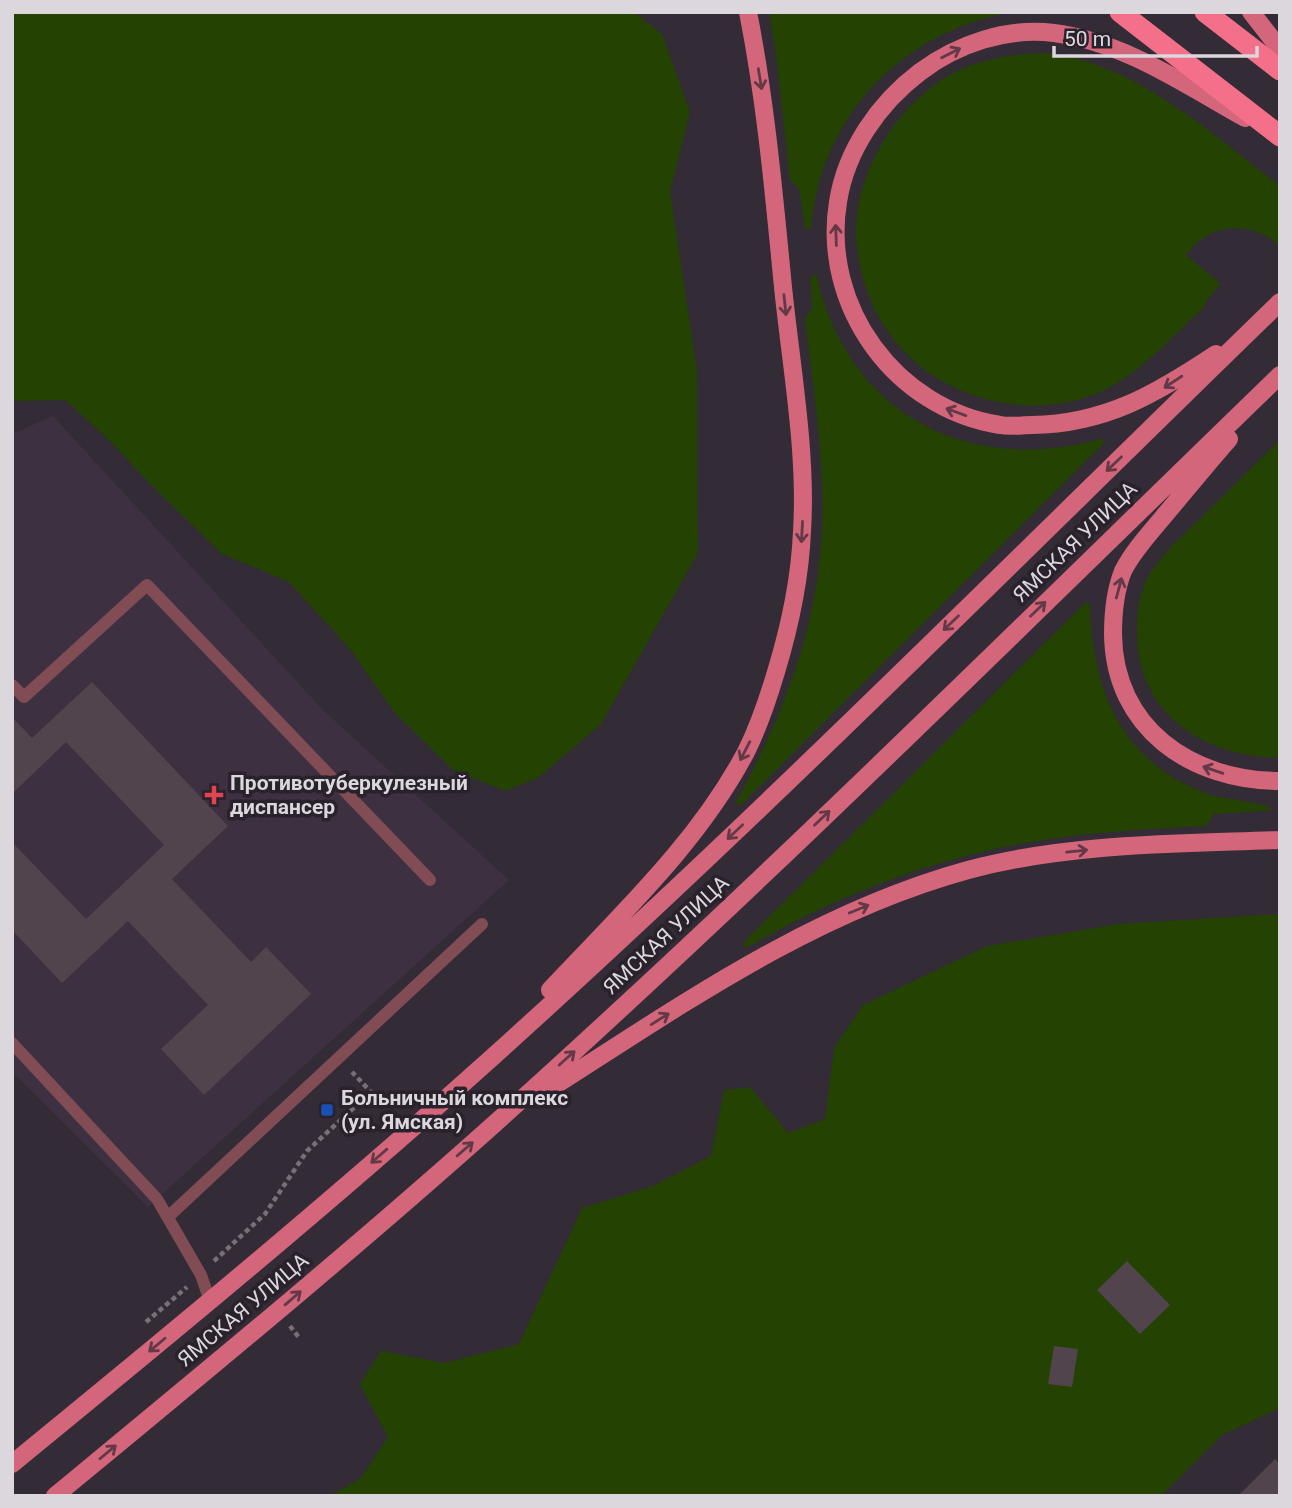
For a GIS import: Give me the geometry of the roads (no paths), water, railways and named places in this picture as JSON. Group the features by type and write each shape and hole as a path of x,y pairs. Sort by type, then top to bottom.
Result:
{"highway":[{"path":"1120,12 1280,137"},
{"path":"1205,12 1280,70"}],"main road":[{"path":"467,1080 683,846 707,814 740,762 763,714 788,631 796,594 803,529 801,464 766,118 748,12"},
{"path":"1251,12 1280,49"},
{"path":"1251,331 1164,388 1109,413 1060,425 1001,426 953,412 901,379 880,357 864,333 842,283 836,244 838,201 846,170 856,147 870,124 904,84 930,64 955,50 1001,35 1051,32 1105,43 1280,137"},
{"path":"467,1080 836,736 1280,302"},
{"path":"1280,376 1138,547 1124,572 1116,595 1113,634 1118,673 1126,697 1152,733 1171,750 1220,773 1264,781 1280,781"},
{"name":"ЯМСКАЯ УЛИЦА","path":"55,1496 241,1342 498,1121 675,958 1280,376"},
{"path":"498,1121 761,956 842,916 893,895 970,870 1048,855 1125,846 1280,840"},
{"name":"ЯМСКАЯ УЛИЦА","path":"12,1464 210,1301 467,1080"}],"lane":[{"path":"12,685 24,697 147,585 430,880"},
{"path":"169,1216 482,924"},
{"path":"12,1043 158,1199 201,1275 210,1301"}],"place":[{"name":"Противотуберкулезный диспансер","path":"214,795"},
{"name":"Больничный комплекс (ул. Ямская)","path":"327,1110"}]}
